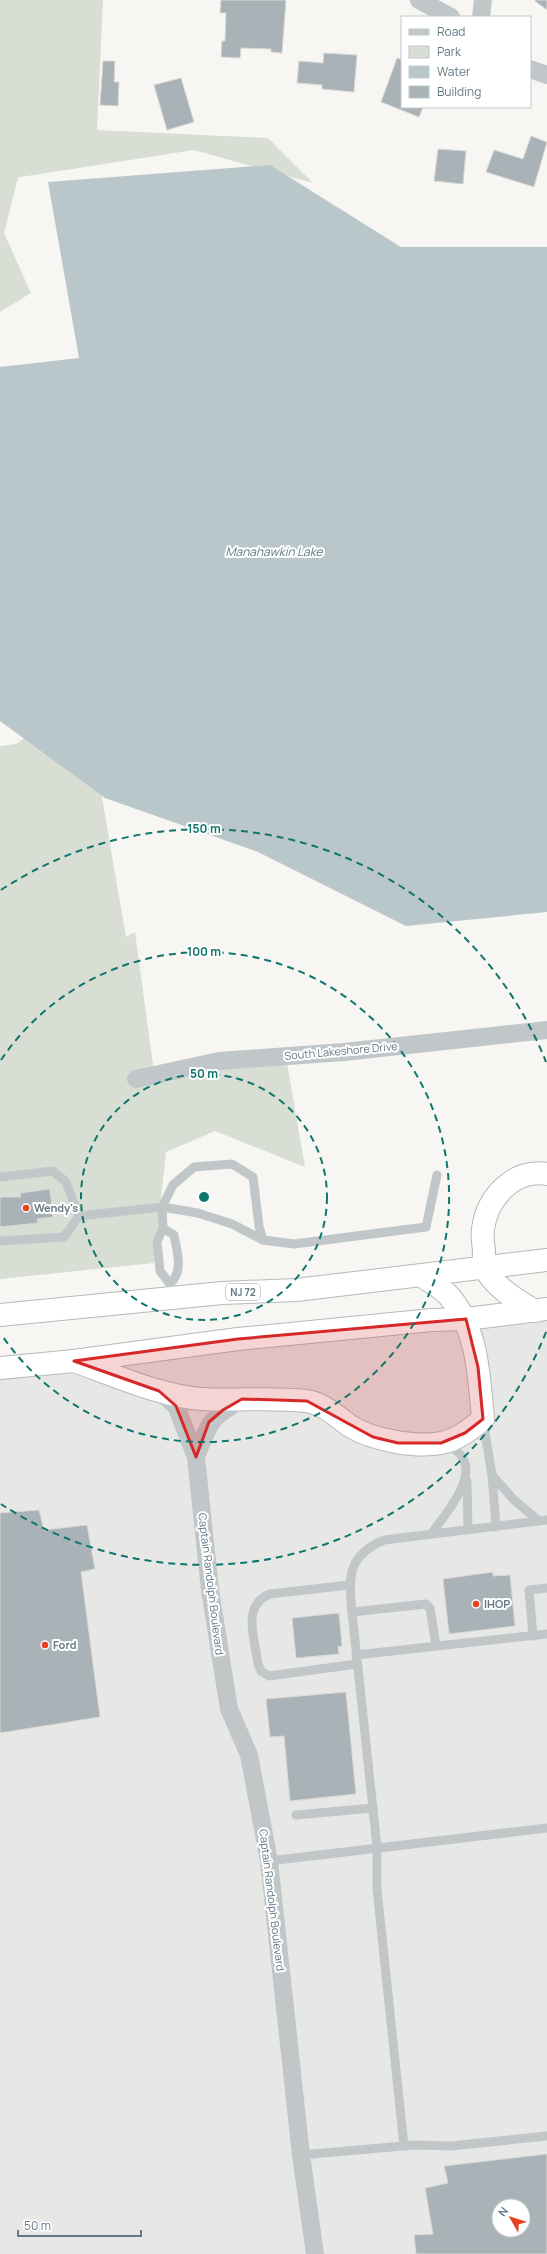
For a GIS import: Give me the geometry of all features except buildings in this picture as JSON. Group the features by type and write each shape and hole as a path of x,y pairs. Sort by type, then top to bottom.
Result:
{"highway":[{"path":"541,1310 506,1294 485,1268 482,1230 488,1209 500,1192 516,1178 540,1173 547,1174"},
{"name":"NJ 72","path":"0,1315 171,1291 222,1293 296,1290 547,1260"},
{"path":"74,1361 159,1390 201,1400 242,1399 307,1401 331,1412 351,1426 372,1437 398,1443 441,1443 465,1433 483,1419 478,1367 466,1319 448,1295 422,1276"},
{"path":"0,1368 74,1361 238,1339 432,1320 466,1319 541,1310"}],"street":[{"path":"419,0 449,16"},
{"path":"481,16 483,0"},
{"path":"531,69 547,76"},
{"name":"South Lakeshore Drive","path":"136,1079 219,1061 344,1052 547,1030"},
{"name":"Captain Randolph Boulevard","path":"159,1390 176,1406 196,1456 210,1590 228,1709 249,1755 269,1861 301,2155 315,2254"},
{"name":"Captain Randolph Boulevard","path":"196,1456 209,1422 223,1410 242,1399"}],"lane":[{"path":"171,1291 160,1271 157,1242 163,1228 162,1206 173,1185 194,1167 232,1164 253,1178 259,1226 263,1240"},
{"path":"0,1177 53,1171 66,1182 79,1216"},
{"path":"0,1241 64,1237 79,1216 162,1206 198,1213 232,1224 263,1240 294,1244 426,1227 438,1175"},
{"path":"163,1228 174,1235 179,1264 171,1291"},
{"path":"483,1419 492,1475 496,1526"},
{"path":"441,1443 458,1452 464,1462 467,1479 468,1530"},
{"path":"492,1475 514,1500 543,1520"},
{"path":"432,1532 452,1505 467,1479"},
{"path":"404,2146 377,1889 373,1808 349,1585 350,1574 364,1550 384,1540 432,1532 468,1530 543,1520"},
{"path":"349,1585 270,1594 261,1597 251,1612 258,1664 262,1671 268,1676 436,1646 547,1634"},
{"path":"533,1636 529,1590 547,1588"},
{"path":"352,1612 426,1604 430,1608 436,1646"},
{"path":"296,1815 373,1808"},
{"path":"269,1861 376,1847 547,1828"},
{"path":"301,2155 404,2146 452,2146 547,2136"}],"highlighted area":[{"path":"466,1319 478,1367 483,1419 465,1433 441,1443 398,1443 373,1437 307,1401 242,1399 223,1410 209,1422 196,1457 176,1406 159,1391 74,1361 238,1339"}],"shaded area":[{"path":"547,1306 547,2254 0,2254 0,1365"}],"green space":[{"path":"0,0 103,0 97,130 268,138 313,183 194,150 18,178 4,233 31,293 0,312"},
{"path":"27,736 99,780 126,937 135,932 154,1072 286,1057 305,1167 215,1131 166,1152 154,1263 0,1279 0,746 16,744"}],"water":[{"name":"Manahawkin Lake","path":"270,165 401,247 547,247 547,912 406,926 258,852 105,798 0,721 0,367 79,358 48,182"}],"place":[{"name":"Wendy's","path":"26,1208"},
{"name":"IHOP","path":"476,1604"},
{"name":"Ford","path":"45,1645"}]}
